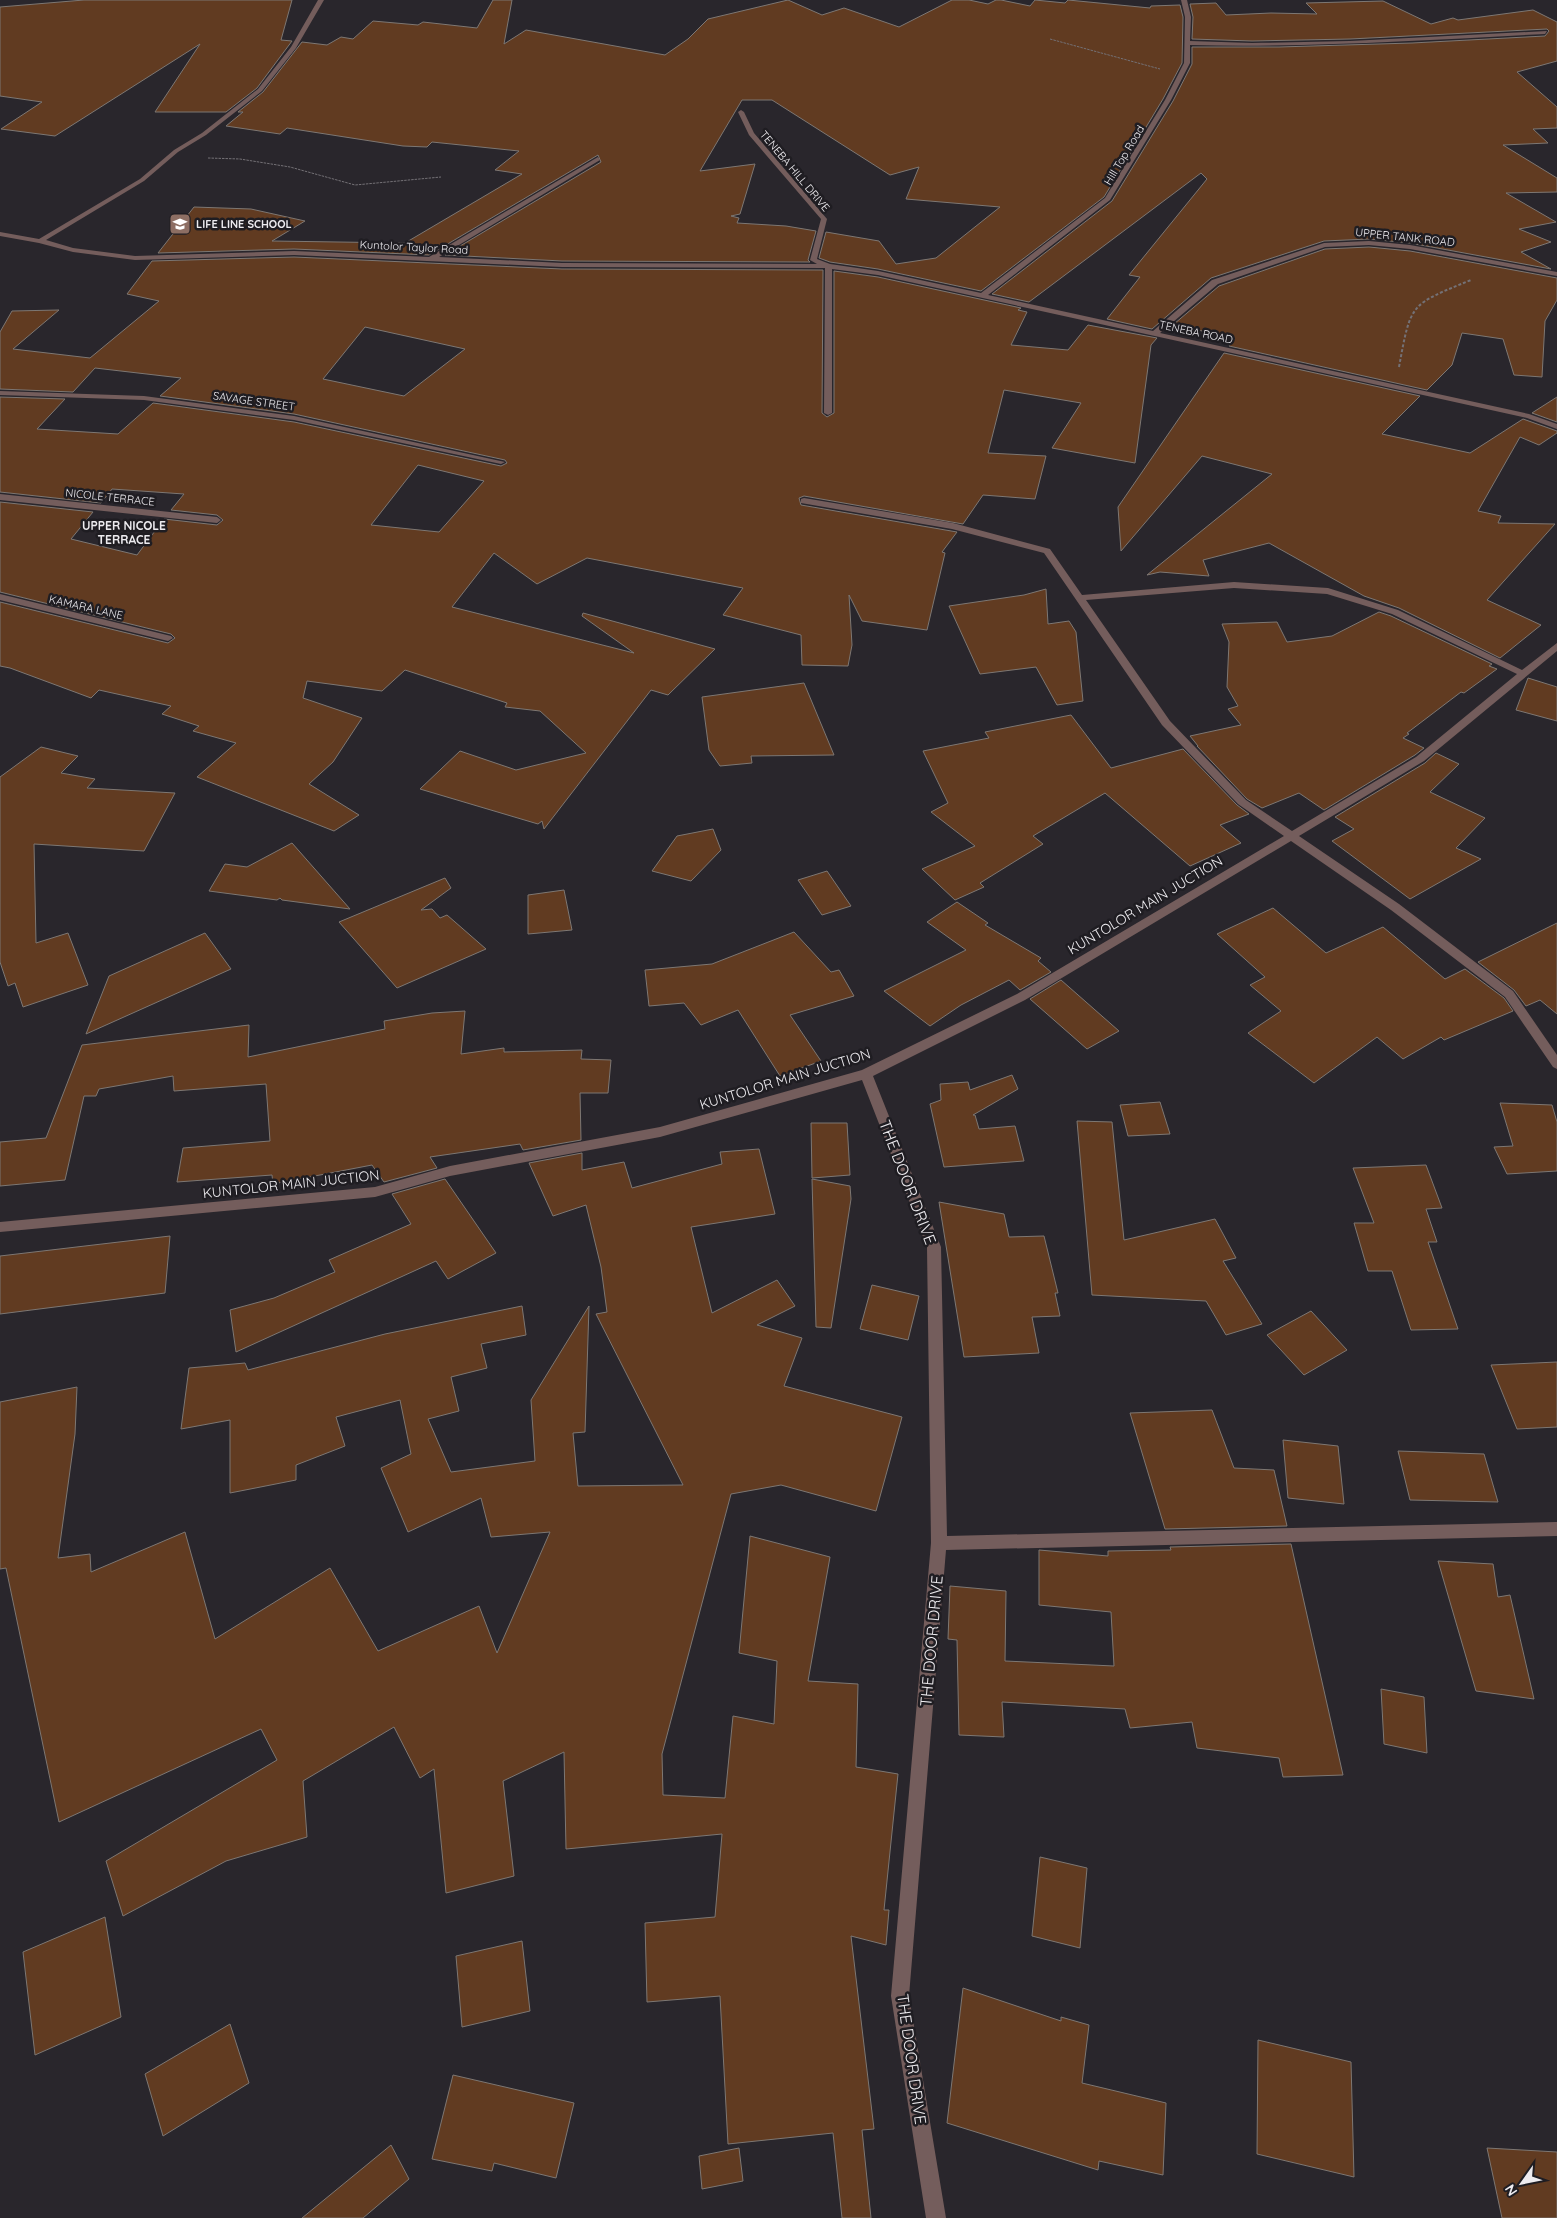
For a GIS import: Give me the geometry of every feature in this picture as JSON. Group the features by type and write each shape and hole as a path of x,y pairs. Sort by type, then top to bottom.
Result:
{"street":[{"path":"40,241 142,180 176,151 204,134 260,90 293,48 321,0"},
{"name":"Hill Top Road","path":"982,296 1108,200 1168,100 1187,64 1188,17 1184,0"},
{"path":"1188,43 1252,46 1350,43 1545,32"},
{"name":"TENEBA HILL DRIVE","path":"741,112 751,134 824,219 813,260 829,266"},
{"path":"431,259 598,159"},
{"name":"Kuntolor Taylor Road","path":"0,234 40,241 73,250 136,258 294,253 562,266 829,266"},
{"name":"UPPER TANK ROAD","path":"1154,334 1215,282 1324,245 1347,242 1402,246 1557,274"},
{"path":"828,413 829,266"},
{"name":"TENEBA ROAD","path":"829,266 878,273 1529,416 1557,427"},
{"name":"SAVAGE STREET","path":"0,393 144,398 294,418 500,462"},
{"name":"NICOLE TERRACE","path":"0,497 217,520"},
{"path":"804,501 953,526 1047,551 1166,723 1242,802 1394,907 1509,994 1557,1064"},
{"path":"1078,598 1234,585 1328,591 1395,612 1524,674"},
{"name":"KAMARA LANE","path":"0,598 168,638"},
{"name":"KUNTOLOR MAIN JUCTION","path":"0,1227 375,1192 450,1171 660,1132 866,1074 1020,997 1420,760 1557,646"},
{"name":"THE DOOR DRIVE","path":"866,1074 934,1247 939,1542 900,1996 936,2218"},
{"path":"939,1542 1557,1529"}],"path":[{"path":"1050,40 1152,68 1182,72"},
{"path":"176,151 216,159 240,159 290,167 355,186 440,178"},
{"path":"1396,387 1407,324 1416,308 1441,293 1514,265"}],"building":[{"path":"84,0 292,0 281,40 292,41 257,88 226,112 155,112 200,44 55,136 1,129 42,102 0,96 0,7"},
{"path":"493,0 512,0 504,44 526,30 665,55 688,39 708,19 788,0 822,15 844,8 899,27 952,0 969,0 988,4 1001,0 1030,6 1035,0 1065,3 1068,0 1150,8 1151,6 1180,5 1183,17 1182,63 1163,99 1104,197 981,291 878,269 830,262 819,258 826,232 879,241 896,264 936,258 1000,207 906,199 919,167 890,175 772,100 742,100 700,171 755,164 740,214 731,216 739,218 737,223 786,226 816,231 808,260 810,262 562,261 445,255 601,162 598,155 429,255 294,249 158,253 194,207 251,209 305,221 272,241 405,243 522,174 495,170 519,151 432,142 427,147 403,146 287,128 280,134 226,126 243,112 238,112 263,92 302,42 327,45 341,37 353,39 373,21 418,25 423,22 477,28"},
{"path":"1383,1 1431,24 1453,18 1458,20 1533,10 1557,22 1557,61 1517,72 1557,107 1557,128 1533,129 1548,143 1503,145 1557,178 1557,192 1506,193 1556,222 1519,229 1551,242 1521,252 1551,269 1410,243 1369,239 1324,241 1211,278 1152,329 1107,319 1140,277 1129,275 1207,179 1201,173 1029,302 992,294 1112,201 1173,101 1192,64 1192,47 1279,47 1412,43 1545,36 1549,31 1547,29 1350,39 1252,41 1192,39 1193,17 1190,4 1216,3 1226,15 1271,13 1317,14 1306,3"},
{"path":"1369,247 1410,251 1557,278 1557,300 1545,321 1542,377 1514,375 1503,339 1462,333 1452,365 1427,390 1229,346 1234,339 1174,324 1219,286 1325,249"},
{"path":"294,257 562,269 823,270 822,413 827,417 834,413 834,271 878,277 1021,308 1018,310 1027,312 1011,345 1068,350 1088,325 1157,338 1151,345 1135,463 1052,448 1081,403 1004,390 988,453 1046,456 1035,499 983,495 963,524 804,496 799,498 801,505 957,532 942,552 945,553 927,630 862,621 849,595 852,645 848,666 802,665 801,635 723,615 743,588 587,558 537,584 494,553 452,607 634,653 582,616 583,613 715,649 668,695 651,690 544,829 542,821 538,824 420,789 460,751 516,770 586,753 540,711 505,707 507,703 405,670 382,691 307,681 303,698 362,718 333,762 309,784 359,815 334,831 197,777 236,743 193,731 199,726 162,714 171,706 99,690 91,698 0,666 0,602 168,643 175,638 171,634 0,592 0,502 93,512 71,539 137,555 164,519 217,525 223,520 217,515 171,510 184,494 112,489 101,503 0,492 0,397 65,399 37,429 118,434 153,403 294,422 501,466 507,463 505,460 294,414 160,396 181,378 95,368 73,392 0,389 0,332 12,311 59,310 13,349 90,358 159,301 127,294 152,261","holes":["365,327 465,349 404,396 323,379","418,465 484,481 439,532 371,525"]},
{"path":"1224,353 1420,396 1382,434 1470,453 1523,419 1557,431 1557,433 1539,445 1520,437 1478,511 1501,516 1498,523 1555,524 1487,600 1541,625 1500,658 1399,608 1364,596 1269,543 1203,560 1209,576 1160,572 1147,575 1272,474 1202,456 1121,551 1118,507"},
{"path":"1557,397 1557,422 1532,413 1535,411"},
{"path":"1046,589 1048,624 1069,621 1076,632 1083,701 1057,705 1036,667 980,674 949,606 1024,595"},
{"path":"1379,612 1492,664 1489,666 1497,669 1464,693 1461,692 1403,738 1424,748 1324,810 1299,793 1262,808 1247,799 1197,746 1190,736 1241,725 1228,709 1238,706 1227,687 1229,642 1222,624 1277,622 1287,642 1332,636"},
{"path":"1528,678 1557,687 1557,721 1516,710"},
{"path":"804,683 834,755 751,756 752,763 720,766 709,750 702,697"},
{"path":"1071,715 1111,768 1183,749 1237,805 1249,814 1220,825 1241,843 1190,866 1105,793 1033,836 1043,844 980,883 984,887 955,900 922,869 975,846 931,812 948,803 923,751 989,738 985,732"},
{"path":"41,747 78,756 61,773 95,779 87,788 175,793 144,851 34,844 36,943 68,933 88,985 23,1007 15,983 8,986 0,962 0,777"},
{"path":"1436,753 1459,764 1430,792 1485,818 1456,848 1481,859 1410,899 1332,841 1354,829 1335,817 1425,763"},
{"path":"713,829 721,850 691,881 652,871 677,836"},
{"path":"292,843 350,909 282,900 280,898 277,900 209,891 225,864 247,867"},
{"path":"827,871 851,906 822,915 798,880"},
{"path":"445,878 451,888 421,910 432,909 440,918 447,915 486,949 397,988 339,922"},
{"path":"564,890 572,930 528,934 528,895"},
{"path":"957,902 988,923 985,925 1041,958 1038,961 1051,972 1020,990 1009,980 961,1005 930,1026 884,991 966,950 927,922"},
{"path":"1273,908 1326,953 1383,927 1445,979 1465,969 1504,998 1513,1011 1444,1040 1441,1037 1403,1059 1377,1037 1314,1083 1248,1033 1281,1011 1250,985 1265,977 1217,934"},
{"path":"1557,923 1557,1014 1540,1000 1526,1006 1514,990 1478,962"},
{"path":"794,932 831,972 839,970 854,996 790,1015 821,1061 780,1076 738,1010 701,1025 684,1003 649,1006 645,970 712,964"},
{"path":"205,933 231,969 86,1034 109,976"},
{"path":"1061,980 1119,1031 1087,1049 1030,999"},
{"path":"465,1011 461,1054 504,1048 504,1052 582,1050 581,1059 611,1060 608,1093 580,1093 581,1140 523,1150 520,1144 430,1157 437,1168 384,1182 372,1165 273,1184 272,1175 177,1182 183,1148 270,1141 266,1084 174,1091 173,1076 99,1089 96,1096 84,1096 65,1180 0,1186 0,1142 46,1138 82,1045 249,1025 248,1057 385,1029 384,1021 432,1013"},
{"path":"1012,1075 1018,1089 973,1115 975,1115 979,1129 1015,1126 1024,1161 944,1167 930,1104 941,1100 940,1084 968,1082 970,1090"},
{"path":"1160,1102 1170,1134 1128,1136 1120,1105"},
{"path":"1500,1103 1552,1105 1557,1122 1557,1171 1507,1174 1494,1147 1513,1146"},
{"path":"1077,1121 1112,1122 1124,1240 1215,1219 1236,1258 1223,1261 1262,1324 1226,1335 1206,1301 1092,1295"},
{"path":"811,1123 847,1123 850,1175 812,1178"},
{"path":"759,1149 775,1214 691,1227 712,1313 777,1280 795,1306 757,1325 802,1338 784,1386 902,1417 876,1511 781,1485 731,1494 662,1754 663,1795 725,1798 733,1716 774,1724 777,1661 739,1653 750,1536 830,1557 808,1681 858,1684 856,1767 898,1774 884,1910 889,1910 886,1945 851,1936 874,2129 862,2130 871,2218 842,2218 833,2133 728,2144 720,1996 647,2002 645,1923 715,1917 722,1834 566,1849 564,1752 503,1781 514,1876 446,1893 434,1769 420,1778 394,1727 303,1781 307,1837 226,1861 123,1916 106,1861 277,1760 261,1729 59,1822 6,1568 0,1569 0,1402 77,1387 75,1434 58,1558 90,1554 91,1572 185,1532 215,1639 330,1568 378,1651 479,1606 497,1653 550,1532 491,1537 481,1498 408,1532 381,1468 411,1454 400,1400 336,1417 345,1446 296,1465 296,1480 230,1493 230,1420 181,1429 189,1368 245,1363 248,1370 385,1334 522,1306 526,1335 481,1344 487,1368 451,1377 459,1411 428,1419 451,1472 535,1461 531,1400 589,1306 585,1432 573,1433 578,1486 683,1485 596,1314 607,1312 601,1267 586,1205 553,1216 529,1163 582,1153 582,1170 624,1162 632,1188 722,1164 720,1152"},
{"path":"1426,1165 1442,1208 1426,1209 1437,1242 1428,1242 1458,1329 1411,1330 1392,1271 1368,1271 1354,1223 1374,1223 1353,1168"},
{"path":"445,1179 496,1253 448,1279 436,1261 236,1352 230,1310 274,1298 335,1272 329,1260 411,1224 392,1194"},
{"path":"812,1179 850,1186 851,1199 831,1328 816,1327"},
{"path":"939,1202 1004,1214 1009,1237 1044,1236 1058,1293 1055,1293 1060,1316 1032,1317 1039,1353 964,1357"},
{"path":"170,1236 165,1293 0,1314 0,1256"},
{"path":"872,1285 919,1296 908,1340 860,1329"},
{"path":"1311,1311 1347,1350 1304,1375 1267,1335"},
{"path":"1557,1362 1557,1427 1517,1429 1491,1365"},
{"path":"1212,1410 1234,1468 1274,1470 1287,1526 1165,1529 1130,1413"},
{"path":"1283,1440 1338,1446 1344,1504 1288,1498"},
{"path":"1398,1451 1484,1454 1498,1502 1410,1500"},
{"path":"1291,1544 1343,1775 1283,1777 1279,1758 1197,1748 1192,1722 1130,1728 1125,1709 1002,1702 1004,1737 959,1735 957,1640 948,1639 950,1586 1006,1591 1005,1661 1114,1666 1111,1612 1039,1605 1039,1550 1108,1556 1108,1551 1171,1550 1170,1547"},
{"path":"1438,1561 1493,1564 1498,1597 1510,1595 1534,1699 1476,1691"},
{"path":"1381,1689 1424,1697 1427,1753 1384,1744"},
{"path":"1040,1857 1087,1868 1080,1948 1032,1936"},
{"path":"105,1917 121,2017 35,2055 23,1952"},
{"path":"522,1941 530,2011 462,2027 456,1956"},
{"path":"963,1988 1061,2021 1061,2017 1089,2025 1082,2083 1166,2103 1163,2175 1099,2161 1098,2170 947,2123"},
{"path":"230,2024 249,2083 163,2136 145,2074"},
{"path":"1258,2040 1351,2062 1354,2177 1257,2154"},
{"path":"453,2075 574,2103 556,2178 494,2163 492,2171 432,2159"},
{"path":"391,2145 409,2179 363,2218 302,2218"},
{"path":"739,2148 743,2181 702,2189 699,2156"},
{"path":"1487,2148 1557,2152 1557,2218 1502,2218"}],"place":[{"name":"LIFE LINE SCHOOL","path":"180,224"}],"district":[{"name":"UPPER NICOLE TERRACE","path":"124,533"}]}
